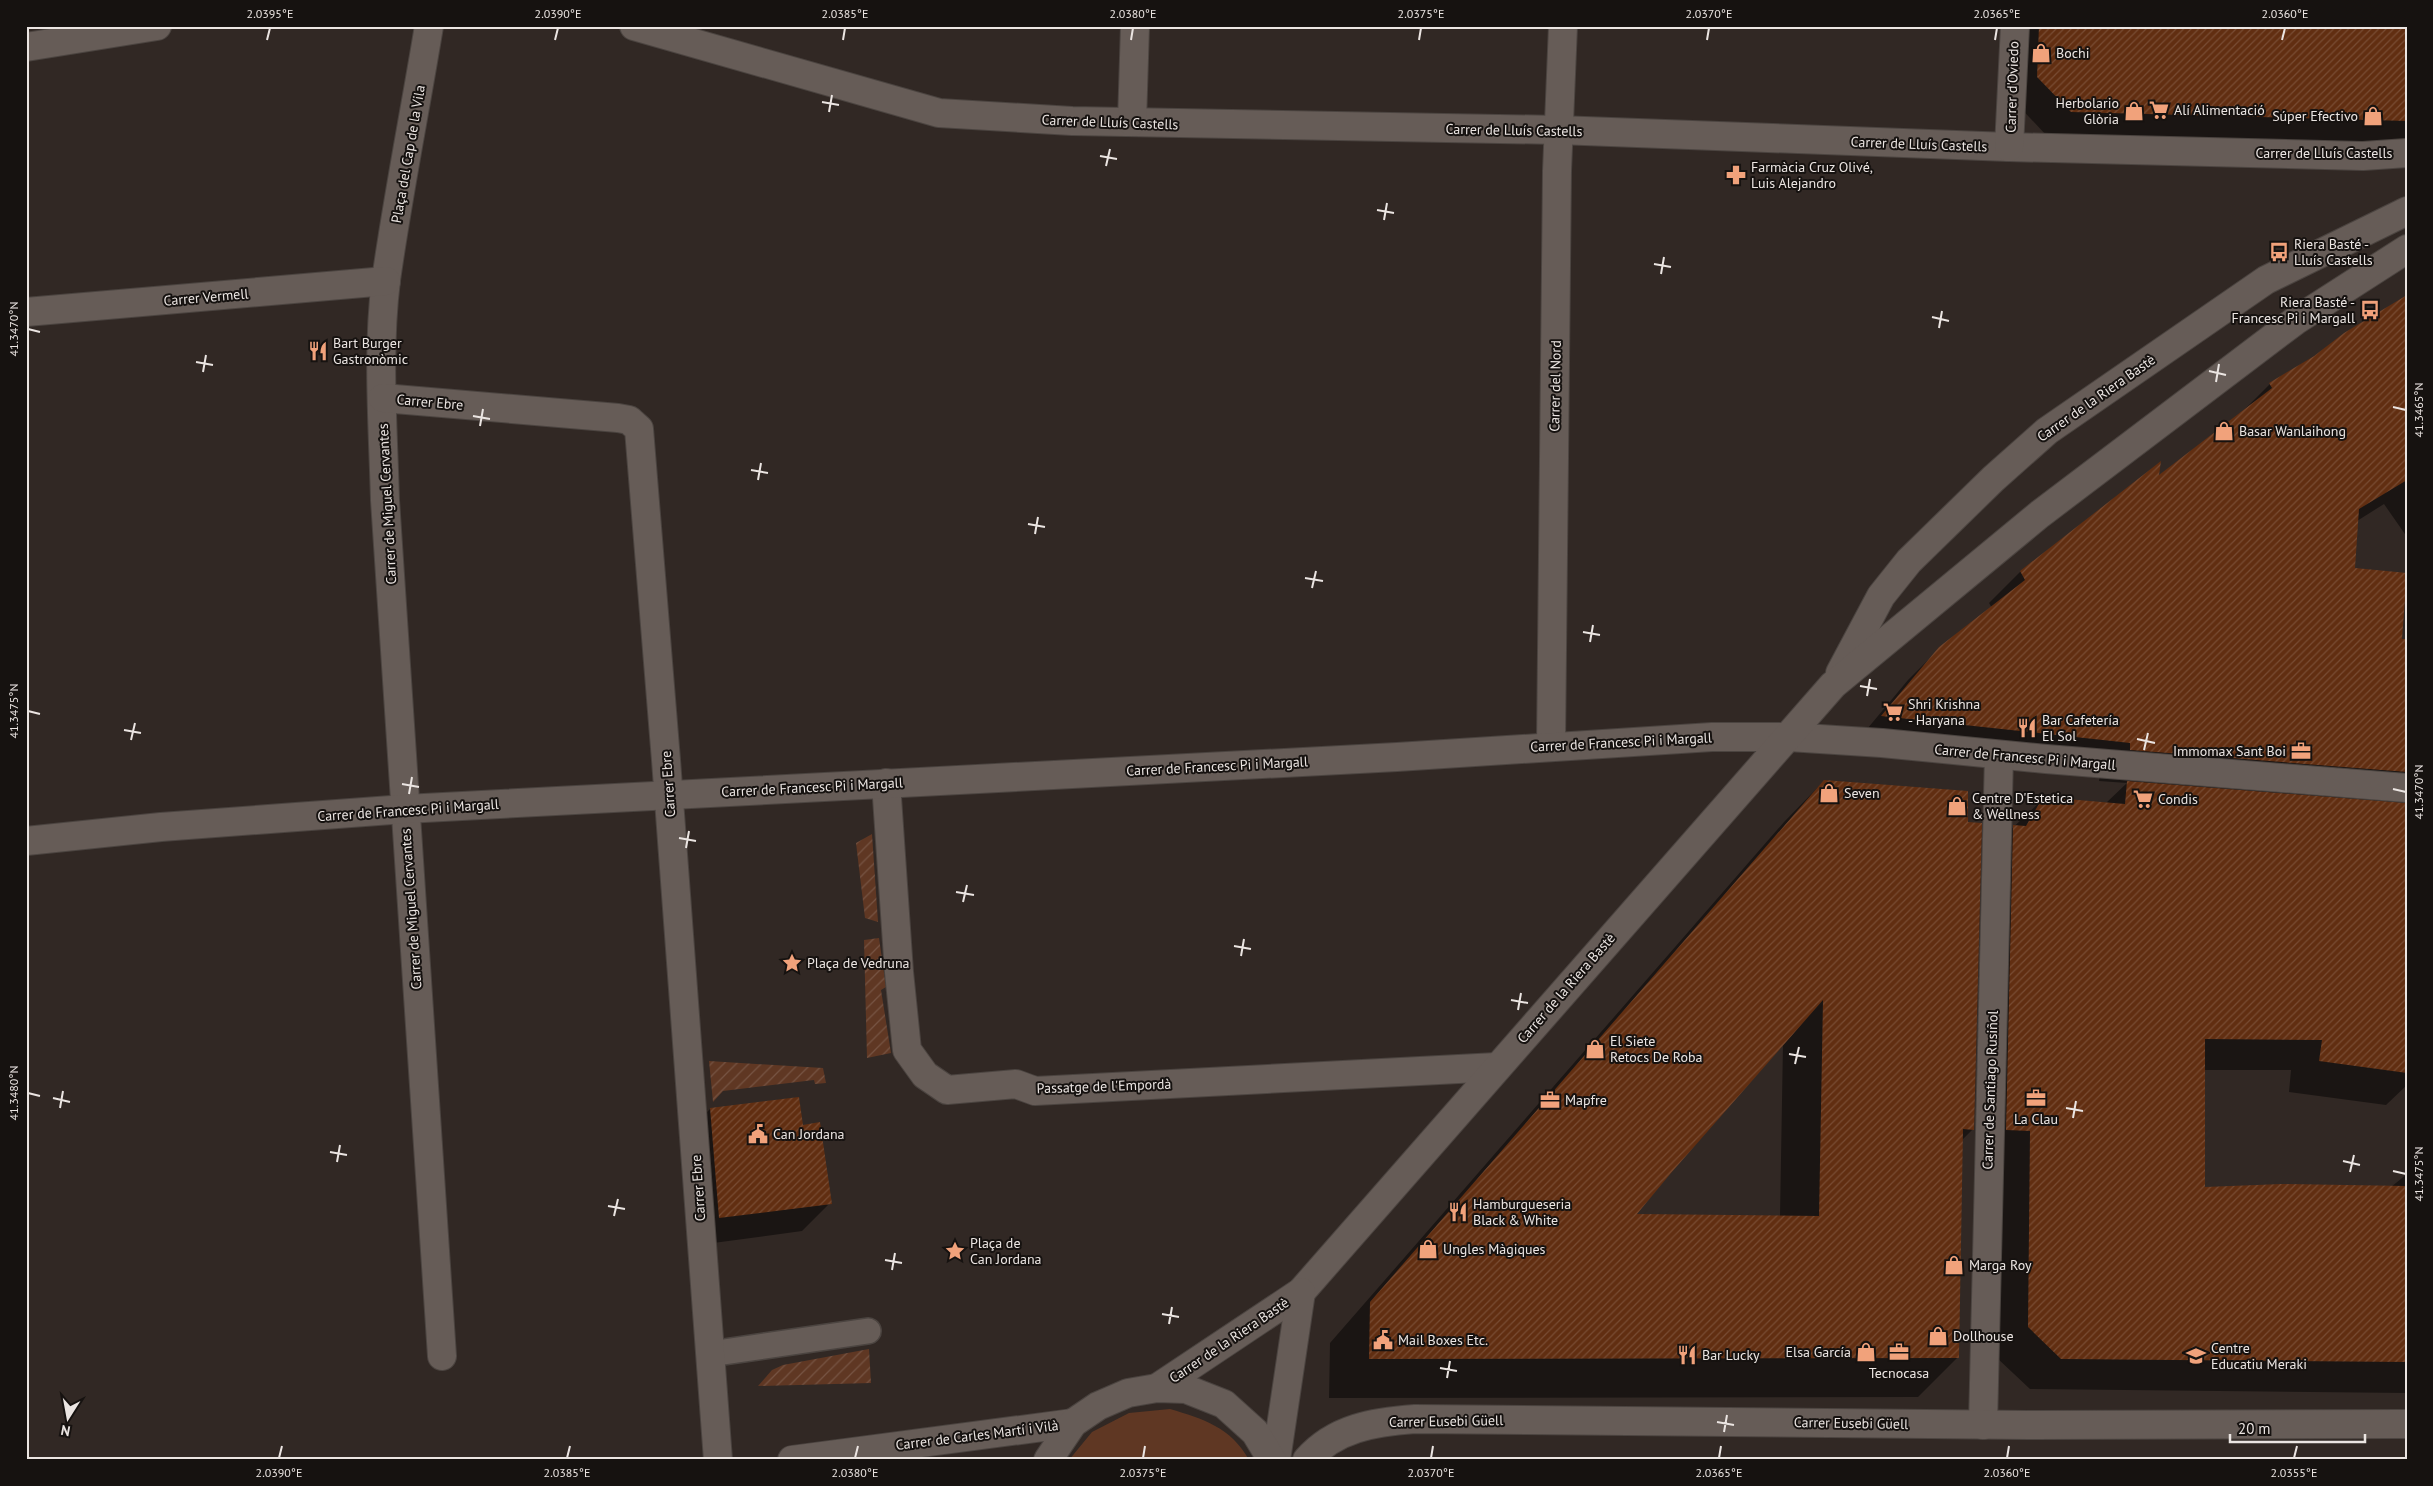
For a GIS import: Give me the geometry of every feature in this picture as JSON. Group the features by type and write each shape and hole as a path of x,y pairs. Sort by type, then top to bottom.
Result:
{"street":[{"path":"26,47 157,26"},
{"name":"Plaça del Cap de la Vila","path":"386,281 429,26"},
{"name":"Carrer de Lluís Castells","path":"634,26 939,113 1072,121 1558,130 2009,147 2363,156 2407,154"},
{"path":"1132,122 1135,26"},
{"name":"Carrer del Nord","path":"1551,746 1558,130 1563,26"},
{"name":"Carrer d'Oviedo","path":"2009,147 2015,26"},
{"name":"Carrer de la Riera Bastè","path":"1833,685 1881,596 1909,561 1993,479 2047,431 2266,280 2407,211"},
{"name":"Carrer de la Riera Bastè","path":"1157,1388 1301,1292 1497,1066 1833,685 2056,502 2294,321 2407,249"},
{"name":"Carrer Vermell","path":"26,312 386,281"},
{"name":"Carrer de Miguel Cervantes","path":"386,281 383,342 385,500 442,1356"},
{"name":"Carrer Ebre","path":"383,398 618,418 629,420 638,429 669,795 718,1460"},
{"name":"Carrer de Francesc Pi i Margall","path":"26,841 161,827 405,809 1388,757 1712,737 1789,737 2407,788"},
{"name":"Carrer de Santiago Rusiñol","path":"1983,1425 2000,755"},
{"name":"Passatge de l'Empordà","path":"886,784 899,972 907,1050 925,1075 948,1090 1016,1084 1035,1091 1497,1066"},
{"name":"Carrer de la Riera Bastè","path":"1276,1460 1301,1292"},
{"path":"1048,1460 1073,1423 1098,1406 1128,1393 1157,1388 1186,1390 1224,1404 1255,1432 1272,1460"},
{"name":"Carrer Eusebi Güell","path":"1307,1460 1318,1447 1341,1433 1377,1422 1415,1420 1983,1425 2407,1424"},
{"name":"Carrer de Carles Martí i Vilà","path":"792,1460 1073,1423"}],"lane":[{"path":"710,1354 868,1332"}],"shaded area":[{"path":"872,834 878,922 865,918 856,843"},
{"path":"879,938 886,987 881,990 891,1053 867,1058 864,940"},
{"path":"709,1061 823,1068 826,1083 815,1084 814,1080 723,1091 713,1102"},
{"path":"869,1349 871,1383 758,1386 772,1370 783,1365"},
{"path":"1170,1409 1205,1421 1225,1432 1242,1449 1249,1460 1069,1460 1092,1432 1129,1413"}],"building":[{"path":"2039,26 2407,26 2407,121 2071,112 2037,77"},
{"path":"2407,295 2407,480 2359,509 2355,568 2407,573 2402,639 2407,639 2407,772 2130,750 2130,743 1881,716 1939,647 2025,580 2020,571 2161,461 2159,475 2272,388 2269,383 2314,356 2344,333"},
{"path":"1824,780 1968,791 1968,822 1982,823 1974,1130 1963,1129 1959,1358 1369,1359 1370,1302","holes":["1823,1000 1819,1216 1637,1214"]},
{"path":"2127,781 2407,803 2407,1073 2319,1061 2322,1040 2205,1039 2205,1187 2282,1184 2407,1186 2407,1362 2061,1359 2028,1327 2030,1131 2006,1130 2013,825 2026,826 2043,797 2125,804"},
{"name":"Can Jordana","path":"799,1097 803,1125 820,1122 832,1204 719,1218 710,1108"}],"place":[{"name":"Bochi","path":"2041,53"},
{"name":"Alí Alimentació","path":"2159,110"},
{"name":"Herbolario Glòria","path":"2134,111"},
{"name":"Súper Efectivo","path":"2373,116"},
{"name":"Farmàcia Cruz Olivé, Luis Alejandro","path":"1736,175"},
{"name":"Riera Basté - Lluís Castells","path":"2279,252"},
{"name":"Riera Basté - Francesc Pi i Margall","path":"2370,310"},
{"name":"Bart Burger Gastronòmic","path":"318,351"},
{"name":"Basar Wanlaihong","path":"2224,431"},
{"name":"Shri Krishna - Haryana","path":"1893,712"},
{"name":"Bar Cafetería El Sol","path":"2027,728"},
{"name":"Immomax Sant Boi","path":"2301,751"},
{"name":"Seven","path":"1829,793"},
{"name":"Condis","path":"2143,799"},
{"name":"Centre D'Estetica & Wellness","path":"1957,806"},
{"name":"Plaça de Vedruna","path":"792,963"},
{"name":"El Siete Retocs De Roba","path":"1595,1049"},
{"name":"La Clau","path":"2036,1098"},
{"name":"Mapfre","path":"1550,1100"},
{"name":"Can Jordana","path":"758,1134"},
{"name":"Hamburgueseria Black & White","path":"1458,1212"},
{"name":"Ungles Màgiques","path":"1428,1249"},
{"name":"Plaça de Can Jordana","path":"955,1251"},
{"name":"Marga Roy","path":"1954,1265"},
{"name":"Dollhouse","path":"1938,1336"},
{"name":"Mail Boxes Etc.","path":"1383,1340"},
{"name":"Elsa García","path":"1866,1352"},
{"name":"Tecnocasa","path":"1899,1352"},
{"name":"Bar Lucky","path":"1687,1355"},
{"name":"Centre Educatiu Meraki","path":"2196,1356"}]}
